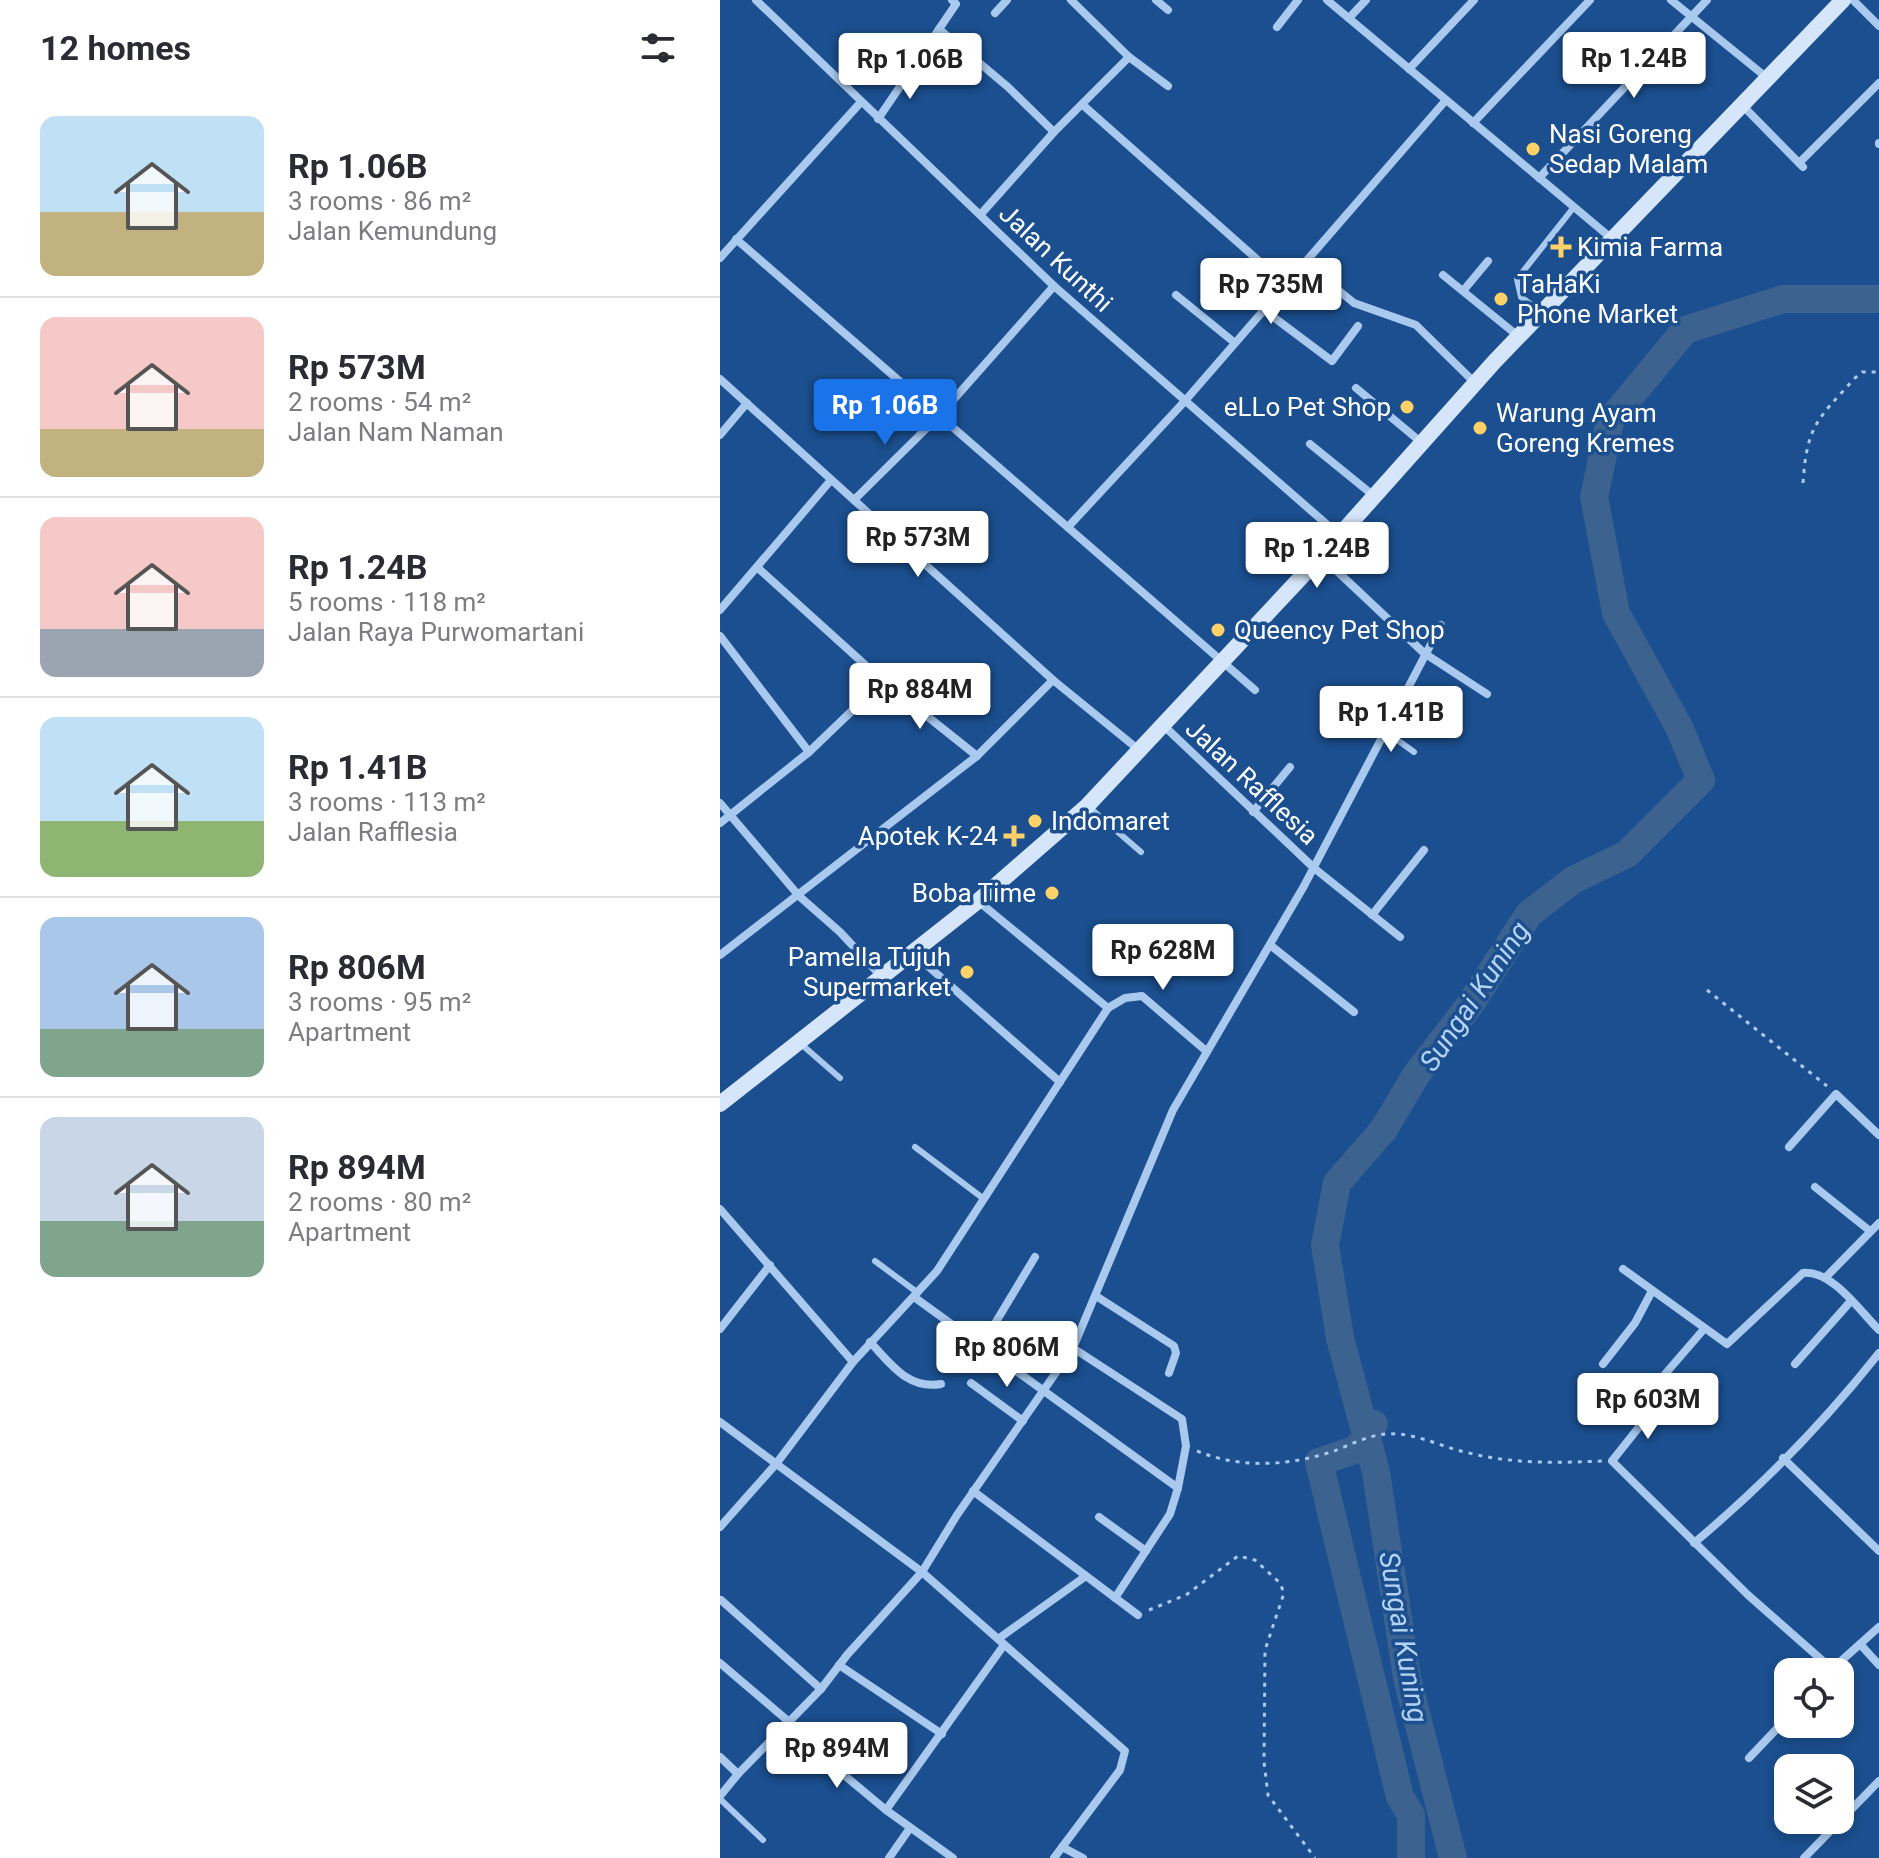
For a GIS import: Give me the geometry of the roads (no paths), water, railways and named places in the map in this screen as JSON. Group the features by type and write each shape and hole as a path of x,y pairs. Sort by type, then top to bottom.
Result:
{"street":[{"name":"Jalan Kunthi","path":"756,0 1054,286 1339,535"},
{"path":"878,119 956,4 952,0"},
{"path":"995,13 1007,0"},
{"path":"1071,0 1129,57 1168,86"},
{"path":"1156,0 1168,10"},
{"path":"1277,27 1298,0"},
{"path":"1327,0 1611,238"},
{"path":"1349,18 1366,0"},
{"path":"1409,69 1474,0"},
{"path":"1473,123 1590,0"},
{"path":"1671,0 1766,77"},
{"path":"1539,178 1707,0"},
{"path":"720,1104 978,901 1087,806 1321,556 1518,336 1843,0"},
{"path":"1853,0 1879,26"},
{"path":"939,29 1008,87 1054,132"},
{"path":"981,214 1054,132 1084,106 1129,57"},
{"path":"1741,105 1801,165 1879,83"},
{"path":"1068,527 1184,402 1446,100"},
{"path":"720,258 861,102"},
{"path":"1084,106 1286,285"},
{"path":"736,239 1255,690"},
{"path":"1463,291 1488,261"},
{"path":"1305,263 1354,303 1416,325 1475,383"},
{"path":"1443,275 1518,336"},
{"path":"854,500 939,416 1054,286"},
{"path":"1176,295 1235,343"},
{"path":"1264,310 1332,361 1358,326"},
{"path":"720,379 1053,680 1139,751"},
{"path":"1356,388 1422,443"},
{"path":"720,435 747,403"},
{"path":"1310,444 1374,496"},
{"path":"720,610 831,480"},
{"path":"1321,556 1424,653 1487,694"},
{"path":"757,567 883,681 977,756"},
{"path":"720,1798 738,1774 821,1689 922,1572 973,1491 1073,1348 1173,1110 1205,1050 1314,868 1441,625"},
{"path":"720,636 809,752"},
{"path":"720,955 977,756 1053,680"},
{"path":"720,823 809,752 883,681"},
{"name":"Jalan Rafflesia","path":"1164,726 1314,868 1400,937"},
{"path":"1253,812 1290,767"},
{"path":"720,803 799,896 840,932 881,976"},
{"path":"1372,915 1424,850"},
{"path":"978,901 1108,1008"},
{"path":"1270,945 1354,1012"},
{"path":"912,952 1060,1082"},
{"path":"720,1527 776,1464 853,1362 937,1271 1108,1008 1125,998 1142,996 1205,1050"},
{"path":"1789,1147 1836,1094 1879,1135"},
{"path":"1815,1187 1870,1231"},
{"path":"720,1209 853,1362"},
{"path":"1826,1277 1879,1223"},
{"path":"982,1345 1035,1257"},
{"path":"720,1329 770,1265"},
{"path":"1623,1269 1727,1344 1803,1273 1813,1272 1826,1277 1879,1330"},
{"path":"1603,1364 1635,1323 1652,1291"},
{"path":"916,1295 1043,1392 1178,1488"},
{"path":"1096,1296 1174,1346 1176,1353 1169,1373"},
{"path":"1795,1364 1850,1302"},
{"path":"1704,1329 1653,1388 1647,1417 1612,1461 1694,1543 1818,1658"},
{"path":"870,1342 910,1381 930,1386 941,1384"},
{"path":"1073,1348 1182,1419 1186,1446 1170,1514 1115,1598"},
{"path":"1694,1543 1732,1511 1852,1388 1879,1353"},
{"path":"971,1383 1023,1421"},
{"path":"720,1422 922,1572 1125,1751 1120,1770 1054,1858"},
{"path":"1783,1458 1879,1551"},
{"path":"973,1491 1138,1615"},
{"path":"1099,1517 1146,1551"},
{"path":"886,1810 942,1734 1001,1642 1086,1576"},
{"path":"721,1600 821,1689"},
{"path":"1844,1658 1879,1627"},
{"path":"1860,1644 1879,1665"},
{"path":"720,1663 886,1810 953,1858"},
{"path":"839,1665 942,1734"},
{"path":"1749,1758 1774,1732"},
{"path":"720,1757 738,1774"},
{"path":"1805,1858 1879,1781"},
{"path":"889,1858 910,1828"},
{"path":"1062,1847 1083,1858"}],"lane":[{"path":"1541,312 1521,297 1517,279 1574,207"},
{"path":"1385,731 1414,752"},
{"path":"1087,806 1141,852"},
{"path":"799,1042 840,1078"},
{"path":"915,1147 984,1199"},
{"path":"875,1261 916,1295"},
{"path":"720,1798 763,1840"}],"waterway":[{"name":"Sungai Kuning","path":"1453,1858 1407,1678 1376,1472 1340,1338 1325,1245 1337,1183 1384,1129 1416,1075 1469,1006 1529,914 1573,880 1627,854 1701,780 1679,727 1616,613 1594,497 1610,421 1685,330 1783,299 1879,299"},
{"path":"1374,1424 1357,1449 1319,1462 1400,1797 1411,1815 1411,1858"}],"place":[{"name":"Nasi Goreng Sedap Malam","path":"1533,149"},
{"name":"Kimia Farma","path":"1561,247"},
{"name":"TaHaKi Phone Market","path":"1501,299"},
{"name":"eLLo Pet Shop","path":"1407,407"},
{"name":"Warung Ayam Goreng Kremes","path":"1480,428"},
{"name":"Queency Pet Shop","path":"1218,630"},
{"name":"Indomaret","path":"1035,821"},
{"name":"Apotek K-24","path":"1014,836"},
{"name":"Boba Time","path":"1052,893"},
{"name":"Pamella Tujuh Supermarket","path":"967,972"}]}
